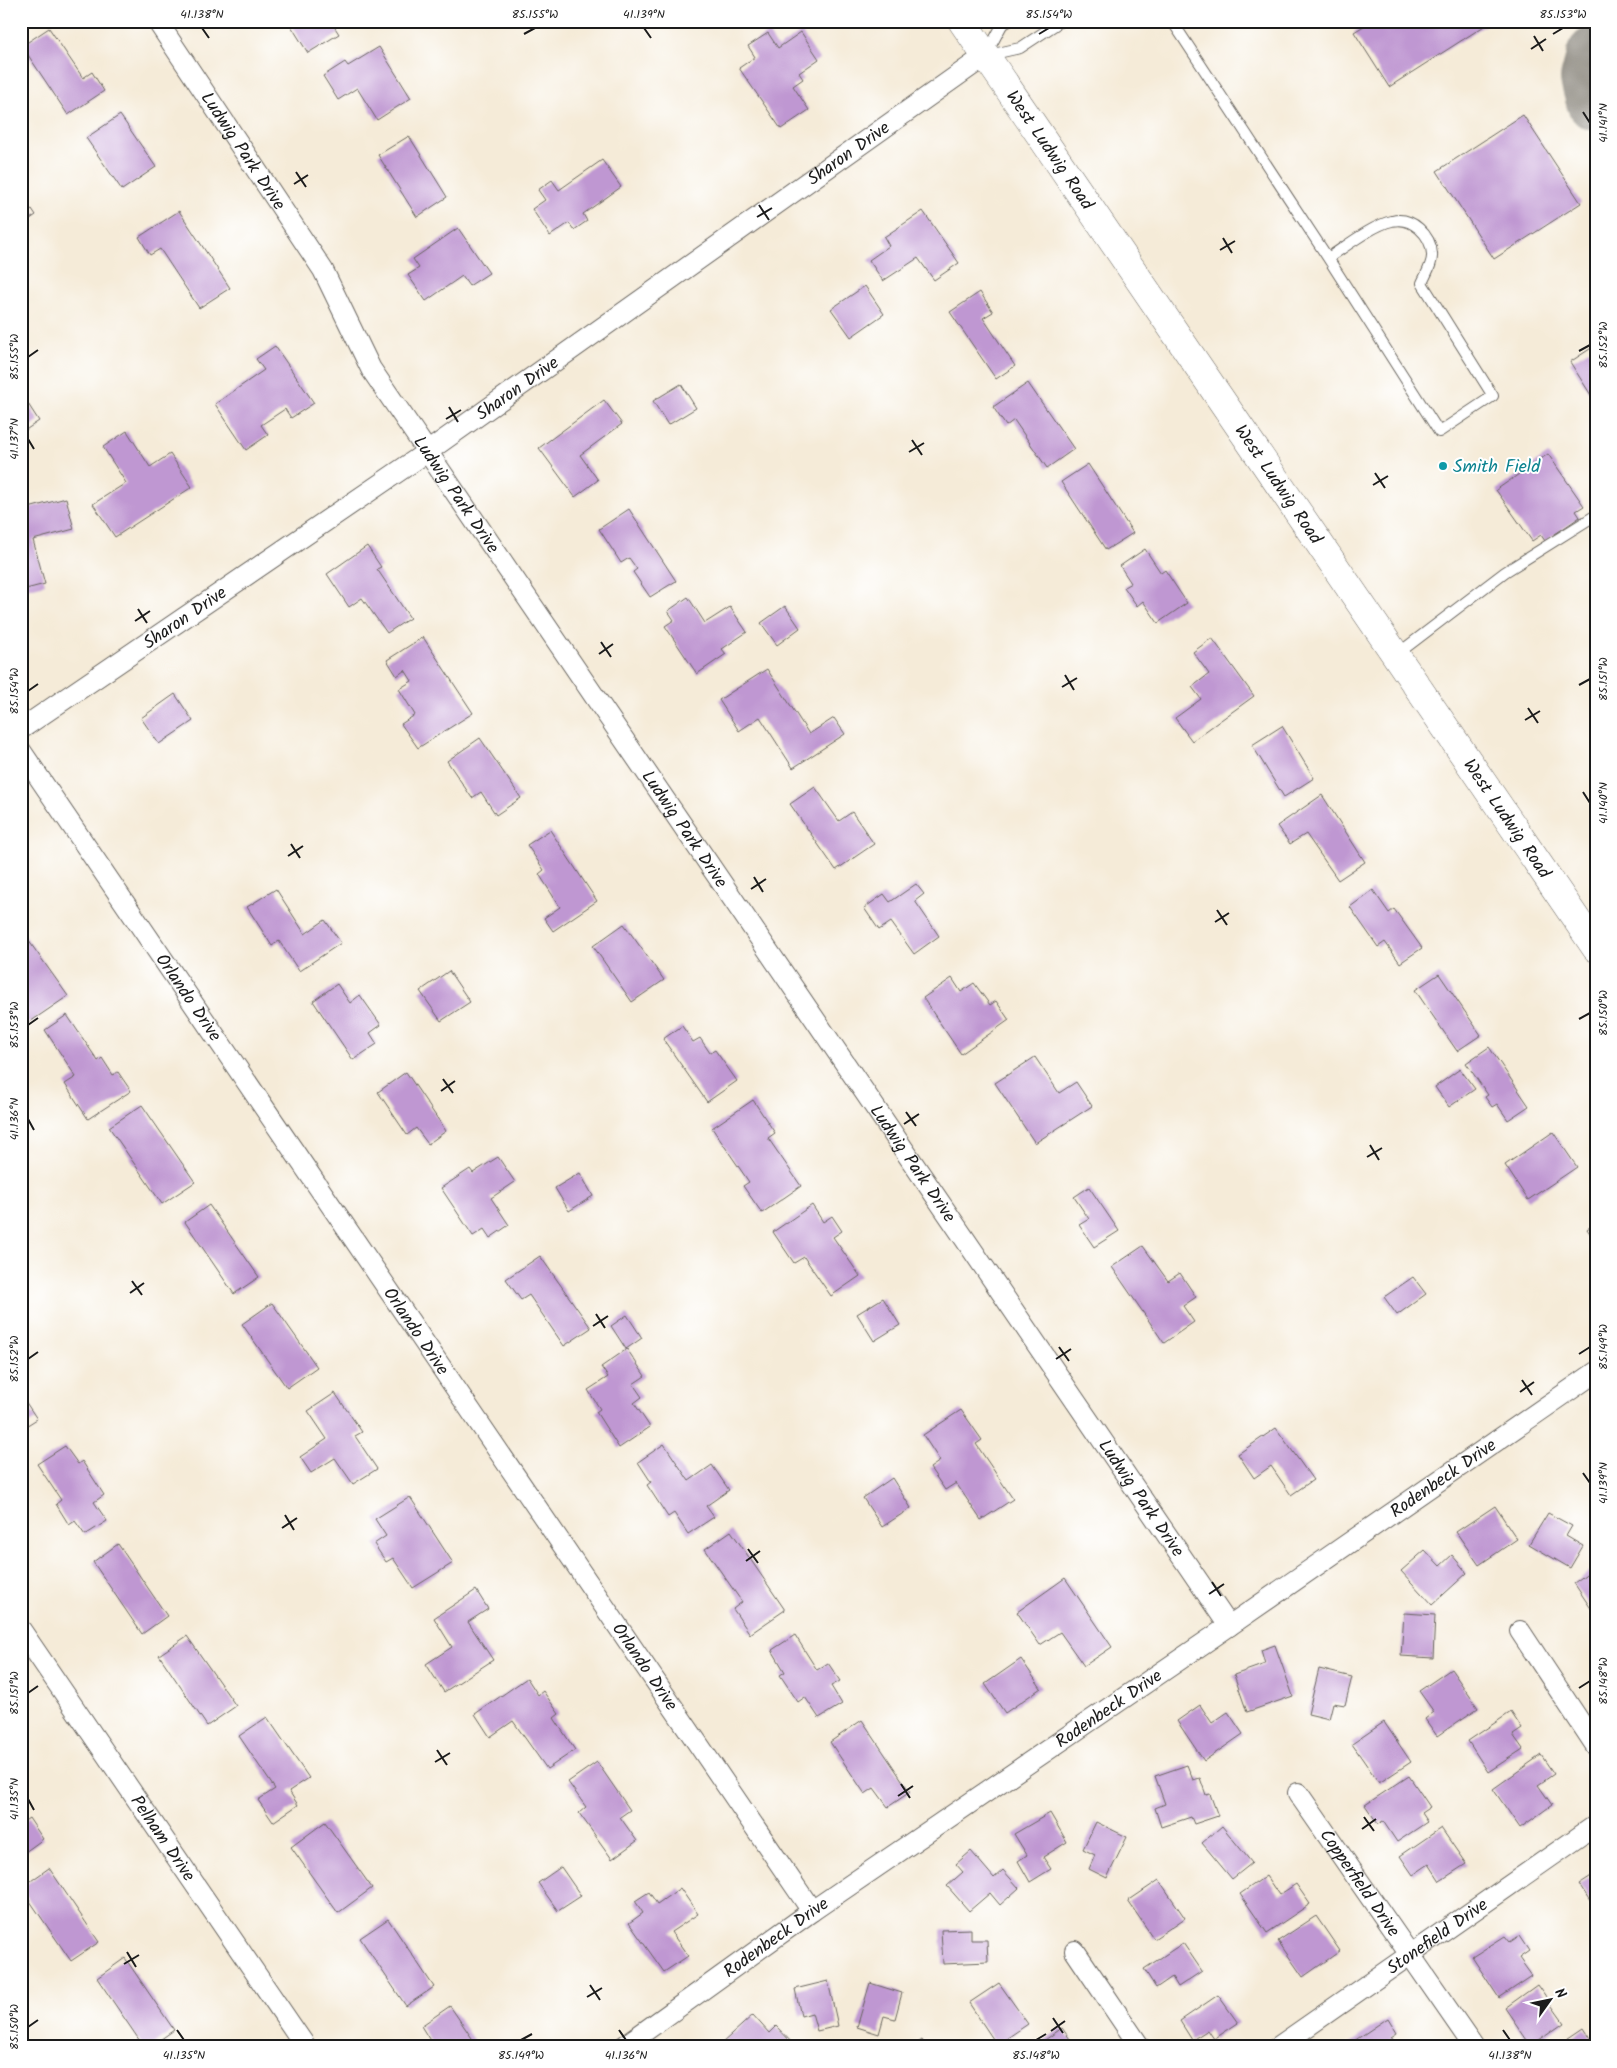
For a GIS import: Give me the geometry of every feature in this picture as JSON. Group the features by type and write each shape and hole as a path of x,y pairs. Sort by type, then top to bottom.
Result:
{"main road":[{"name":"West Ludwig Road","path":"962,21 1394,656 1596,948"}],"street":[{"name":"Ludwig Park Drive","path":"157,21 323,270 371,370 1229,1626"},
{"name":"Sharon Drive","path":"21,729 427,452 985,56"},
{"name":"Orlando Drive","path":"21,752 812,1911"},
{"name":"Rodenbeck Drive","path":"623,2047 812,1911 1596,1372"},
{"name":"Pelham Drive","path":"21,1630 306,2047"},
{"path":"1520,1631 1596,1746"},
{"name":"Copperfield Drive","path":"1298,1793 1474,2047"},
{"name":"Stonefield Drive","path":"1278,2047 1596,1825"},
{"path":"1074,1951 1140,2047"}],"lane":[{"path":"985,56 1002,25 1009,21"},
{"path":"985,56 1020,48 1061,21"},
{"path":"1172,21 1328,258 1439,432 1493,396 1422,283 1432,255 1430,242 1421,228 1403,221 1392,221 1359,237 1328,258"},
{"path":"1394,656 1505,572 1596,515"}],"building":[{"path":"288,21 335,21 332,23 339,34 308,53"},
{"path":"1372,21 1492,21 1389,87 1354,32"},
{"path":"49,28 83,78 92,72 104,91 68,115 22,46"},
{"path":"801,32 819,59 799,73 803,79 793,86 809,110 781,129 739,68 755,57 748,46 768,33 778,48"},
{"path":"379,47 411,98 377,120 357,88 338,100 323,76 345,62 348,66"},
{"path":"120,115 156,167 122,190 86,138"},
{"path":"1523,115 1581,203 1494,259 1437,171"},
{"path":"409,136 447,197 417,217 378,155"},
{"path":"602,160 621,187 583,214 587,221 574,230 569,223 550,236 532,209 545,200 538,190 552,180 559,190"},
{"path":"32,209 36,215 21,225 21,215"},
{"path":"179,211 230,288 199,308 160,249 150,255 139,237"},
{"path":"923,211 959,263 934,280 918,258 883,281 869,260 889,246 884,237"},
{"path":"458,228 489,273 469,286 462,276 426,301 408,275 419,268 413,259"},
{"path":"865,286 884,314 851,337 831,309"},
{"path":"980,292 993,312 983,318 1015,366 996,379 950,312"},
{"path":"1596,345 1596,403 1570,362"},
{"path":"275,346 314,403 291,418 285,409 261,425 268,435 246,450 215,404 264,370 256,359"},
{"path":"21,359 28,370 21,374"},
{"path":"1028,383 1074,449 1047,468 1014,420 1006,426 993,407"},
{"path":"681,384 696,408 668,425 653,401"},
{"path":"21,393 39,421 21,433"},
{"path":"604,400 622,424 580,455 598,480 575,497 539,448"},
{"path":"127,431 150,467 170,454 192,487 115,537 93,504 126,483 103,447"},
{"path":"1548,454 1584,506 1576,511 1580,517 1545,541 1541,535 1532,541 1496,490"},
{"path":"1088,464 1133,533 1106,550 1061,482"},
{"path":"66,498 74,529 33,540 45,584 22,590 21,510"},
{"path":"629,509 676,581 650,597 633,572 637,569 629,558 621,563 599,529"},
{"path":"367,546 381,567 377,569 410,618 387,633 362,598 349,607 327,574"},
{"path":"1145,549 1161,573 1165,570 1187,603 1158,623 1143,601 1137,606 1124,587 1131,583 1120,566"},
{"path":"688,597 705,623 730,607 747,632 722,649 726,654 697,674 665,626 674,620 668,611"},
{"path":"785,606 800,628 777,645 761,623"},
{"path":"423,637 473,713 418,748 401,724 415,715 399,689 412,681 405,670 397,676 387,660"},
{"path":"1212,638 1254,696 1192,741 1175,718 1201,699 1192,687 1209,674 1193,652"},
{"path":"767,669 809,734 834,718 845,734 793,768 760,717 739,731 719,700"},
{"path":"175,694 193,721 159,744 141,718"},
{"path":"1282,726 1314,778 1284,797 1252,745"},
{"path":"480,738 521,798 496,815 481,792 472,798 447,761"},
{"path":"815,787 839,821 852,812 874,844 836,870 790,804"},
{"path":"1322,795 1365,862 1338,880 1306,834 1290,844 1277,826"},
{"path":"550,830 597,901 553,931 544,918 560,907 539,874 544,870 527,845"},
{"path":"916,884 924,894 915,901 939,936 914,954 891,922 879,930 864,908 884,894 890,902"},
{"path":"276,889 305,934 325,920 341,943 299,971 279,941 272,946 247,907"},
{"path":"1373,890 1389,913 1394,909 1422,948 1400,963 1385,942 1378,947 1350,907"},
{"path":"624,924 664,980 632,1002 593,946"},
{"path":"21,930 68,996 21,1028"},
{"path":"449,971 470,1002 441,1021 420,991"},
{"path":"1439,974 1481,1035 1457,1051 1415,990"},
{"path":"952,978 961,992 974,983 990,1005 996,1001 1009,1020 961,1054 923,998"},
{"path":"337,984 350,1003 360,995 381,1025 370,1033 377,1044 353,1060 313,1001"},
{"path":"67,1015 98,1061 102,1058 113,1075 118,1072 131,1091 88,1119 65,1084 76,1077 45,1030"},
{"path":"682,1026 693,1042 700,1038 710,1053 715,1050 737,1081 707,1102 663,1039"},
{"path":"1489,1047 1529,1106 1508,1120 1497,1104 1492,1107 1485,1097 1488,1095 1466,1063"},
{"path":"1035,1057 1059,1093 1076,1082 1092,1106 1035,1143 995,1083"},
{"path":"1460,1069 1475,1089 1449,1107 1435,1087"},
{"path":"406,1072 446,1131 428,1144 416,1128 407,1135 378,1092"},
{"path":"753,1100 775,1133 768,1138 801,1186 762,1213 743,1186 749,1182 712,1128"},
{"path":"142,1105 195,1182 162,1204 109,1127"},
{"path":"1553,1132 1577,1167 1528,1200 1505,1165"},
{"path":"498,1157 515,1182 491,1198 509,1225 490,1238 484,1229 473,1236 441,1188 470,1169 473,1173"},
{"path":"580,1173 593,1196 569,1211 555,1188"},
{"path":"1089,1187 1119,1231 1094,1247 1079,1225 1089,1219 1074,1197"},
{"path":"209,1205 259,1277 234,1294 185,1222"},
{"path":"812,1205 823,1222 832,1216 842,1231 833,1237 860,1276 831,1296 804,1257 794,1263 773,1232"},
{"path":"1596,1223 1596,1242 1587,1229"},
{"path":"1143,1246 1168,1281 1180,1273 1196,1297 1183,1306 1194,1322 1164,1343 1112,1267"},
{"path":"540,1256 591,1328 564,1346 529,1295 521,1300 506,1279"},
{"path":"1413,1277 1426,1294 1397,1315 1384,1297"},
{"path":"883,1298 900,1325 874,1341 857,1314"},
{"path":"272,1303 317,1367 287,1388 242,1324"},
{"path":"627,1315 642,1338 626,1349 611,1326"},
{"path":"627,1349 645,1376 633,1384 642,1397 634,1403 650,1427 619,1448 596,1412 600,1409 588,1390 608,1377 601,1367"},
{"path":"335,1393 362,1432 355,1436 377,1469 353,1484 335,1458 311,1473 300,1457 327,1439 308,1411"},
{"path":"21,1395 37,1419 21,1429"},
{"path":"961,1410 982,1440 976,1444 1013,1499 981,1520 956,1483 945,1490 930,1468 940,1461 923,1435"},
{"path":"1276,1428 1313,1480 1291,1495 1271,1466 1254,1478 1238,1454"},
{"path":"664,1444 689,1481 712,1465 729,1490 706,1506 714,1517 688,1534 674,1513 668,1517 647,1485 651,1482 638,1462"},
{"path":"65,1446 78,1464 82,1461 104,1495 94,1502 107,1521 85,1535 75,1521 69,1525 56,1504 61,1500 37,1464"},
{"path":"892,1478 911,1508 882,1527 863,1498"},
{"path":"410,1497 453,1563 413,1588 393,1558 386,1562 374,1544 386,1536 375,1519"},
{"path":"1495,1506 1517,1539 1479,1565 1456,1532"},
{"path":"1548,1513 1572,1526 1566,1536 1583,1546 1570,1568 1529,1544"},
{"path":"731,1531 785,1610 750,1634 733,1609 742,1602 705,1549"},
{"path":"118,1544 167,1616 142,1634 93,1562"},
{"path":"1425,1550 1440,1566 1452,1555 1467,1573 1432,1605 1401,1571"},
{"path":"1596,1567 1596,1616 1574,1583"},
{"path":"1065,1578 1112,1647 1084,1666 1060,1632 1040,1645 1017,1612"},
{"path":"476,1590 488,1609 468,1622 493,1660 444,1692 426,1664 452,1647 434,1618"},
{"path":"1404,1613 1435,1615 1433,1658 1401,1656"},
{"path":"795,1635 817,1670 828,1663 840,1681 831,1686 842,1704 819,1718 805,1697 798,1702 780,1675 785,1672 772,1650"},
{"path":"187,1636 236,1706 207,1726 159,1655"},
{"path":"1275,1645 1293,1696 1247,1712 1234,1675 1265,1664 1261,1650"},
{"path":"1021,1659 1041,1688 1005,1713 985,1684"},
{"path":"1319,1669 1352,1677 1345,1705 1333,1703 1329,1719 1308,1714"},
{"path":"1451,1669 1478,1708 1437,1736 1425,1719 1434,1712 1419,1691"},
{"path":"527,1678 538,1695 543,1691 559,1714 554,1718 575,1750 547,1769 513,1721 490,1737 475,1714"},
{"path":"1200,1705 1212,1723 1228,1712 1243,1734 1204,1761 1177,1721"},
{"path":"1511,1712 1522,1729 1513,1735 1523,1749 1488,1772 1468,1741"},
{"path":"267,1717 309,1778 289,1791 298,1805 273,1822 258,1800 275,1789 239,1736"},
{"path":"862,1720 910,1792 888,1807 874,1788 865,1794 830,1742"},
{"path":"1384,1722 1411,1762 1379,1783 1352,1744"},
{"path":"1541,1755 1554,1774 1538,1785 1552,1805 1520,1828 1493,1789"},
{"path":"597,1762 630,1810 620,1817 637,1841 612,1859 579,1813 586,1807 568,1782"},
{"path":"1187,1765 1193,1780 1200,1778 1206,1795 1210,1794 1218,1816 1194,1824 1191,1817 1161,1827 1155,1808 1165,1804 1155,1776"},
{"path":"1409,1776 1430,1807 1421,1813 1427,1822 1397,1842 1383,1821 1378,1824 1365,1805"},
{"path":"1050,1813 1067,1842 1043,1857 1051,1869 1030,1882 1018,1861 1027,1855 1014,1834"},
{"path":"29,1818 43,1839 21,1855 21,1819 23,1822"},
{"path":"325,1822 372,1888 338,1913 291,1847"},
{"path":"1096,1822 1127,1837 1107,1878 1089,1869 1095,1855 1083,1849"},
{"path":"1222,1826 1252,1863 1232,1879 1202,1843"},
{"path":"1441,1828 1466,1864 1440,1881 1429,1864 1413,1875 1400,1856"},
{"path":"971,1851 994,1878 1003,1870 1019,1888 1000,1905 990,1893 969,1911 947,1886 963,1872 956,1864"},
{"path":"561,1867 581,1896 558,1911 538,1883"},
{"path":"49,1868 99,1942 71,1961 21,1888"},
{"path":"1596,1873 1596,1910 1579,1884"},
{"path":"1266,1876 1279,1895 1296,1884 1310,1904 1267,1933 1240,1894"},
{"path":"1159,1880 1185,1918 1154,1939 1128,1901"},
{"path":"680,1888 698,1914 671,1932 688,1956 664,1972 629,1923 643,1913 635,1901 649,1892 657,1904"},
{"path":"1316,1916 1340,1951 1303,1977 1278,1941"},
{"path":"388,1919 434,1987 406,2006 360,1938"},
{"path":"971,1929 971,1940 987,1940 988,1962 943,1964 941,1930"},
{"path":"1505,1936 1510,1942 1519,1936 1529,1951 1519,1958 1532,1976 1499,1998 1472,1957"},
{"path":"1183,1943 1202,1971 1178,1987 1172,1977 1156,1988 1144,1969"},
{"path":"125,1958 174,2030 150,2047 144,2047 97,1978"},
{"path":"828,1981 838,2026 817,2031 812,2013 801,2016 795,1989"},
{"path":"870,1983 902,1993 895,2019 884,2016 879,2034 857,2027"},
{"path":"999,1983 1028,2024 997,2045 969,2003"},
{"path":"1537,1985 1564,2023 1531,2046 1505,2008"},
{"path":"1218,1995 1238,2023 1214,2039 1208,2030 1192,2040 1180,2021"},
{"path":"450,2006 478,2047 434,2047 421,2026"},
{"path":"753,2015 769,2033 776,2026 794,2045 724,2047 721,2044"},
{"path":"1388,2018 1397,2033 1391,2037 1398,2047 1349,2047 1348,2045"},
{"path":"1062,2028 1075,2046 1035,2047"},
{"path":"1584,2028 1596,2047 1556,2047"},
{"path":"922,2040 927,2047 912,2047"}],"taxiway":[{"path":"1596,56 1590,79 1596,101"}],"place":[{"name":"Smith Field","path":"1443,466"}]}
